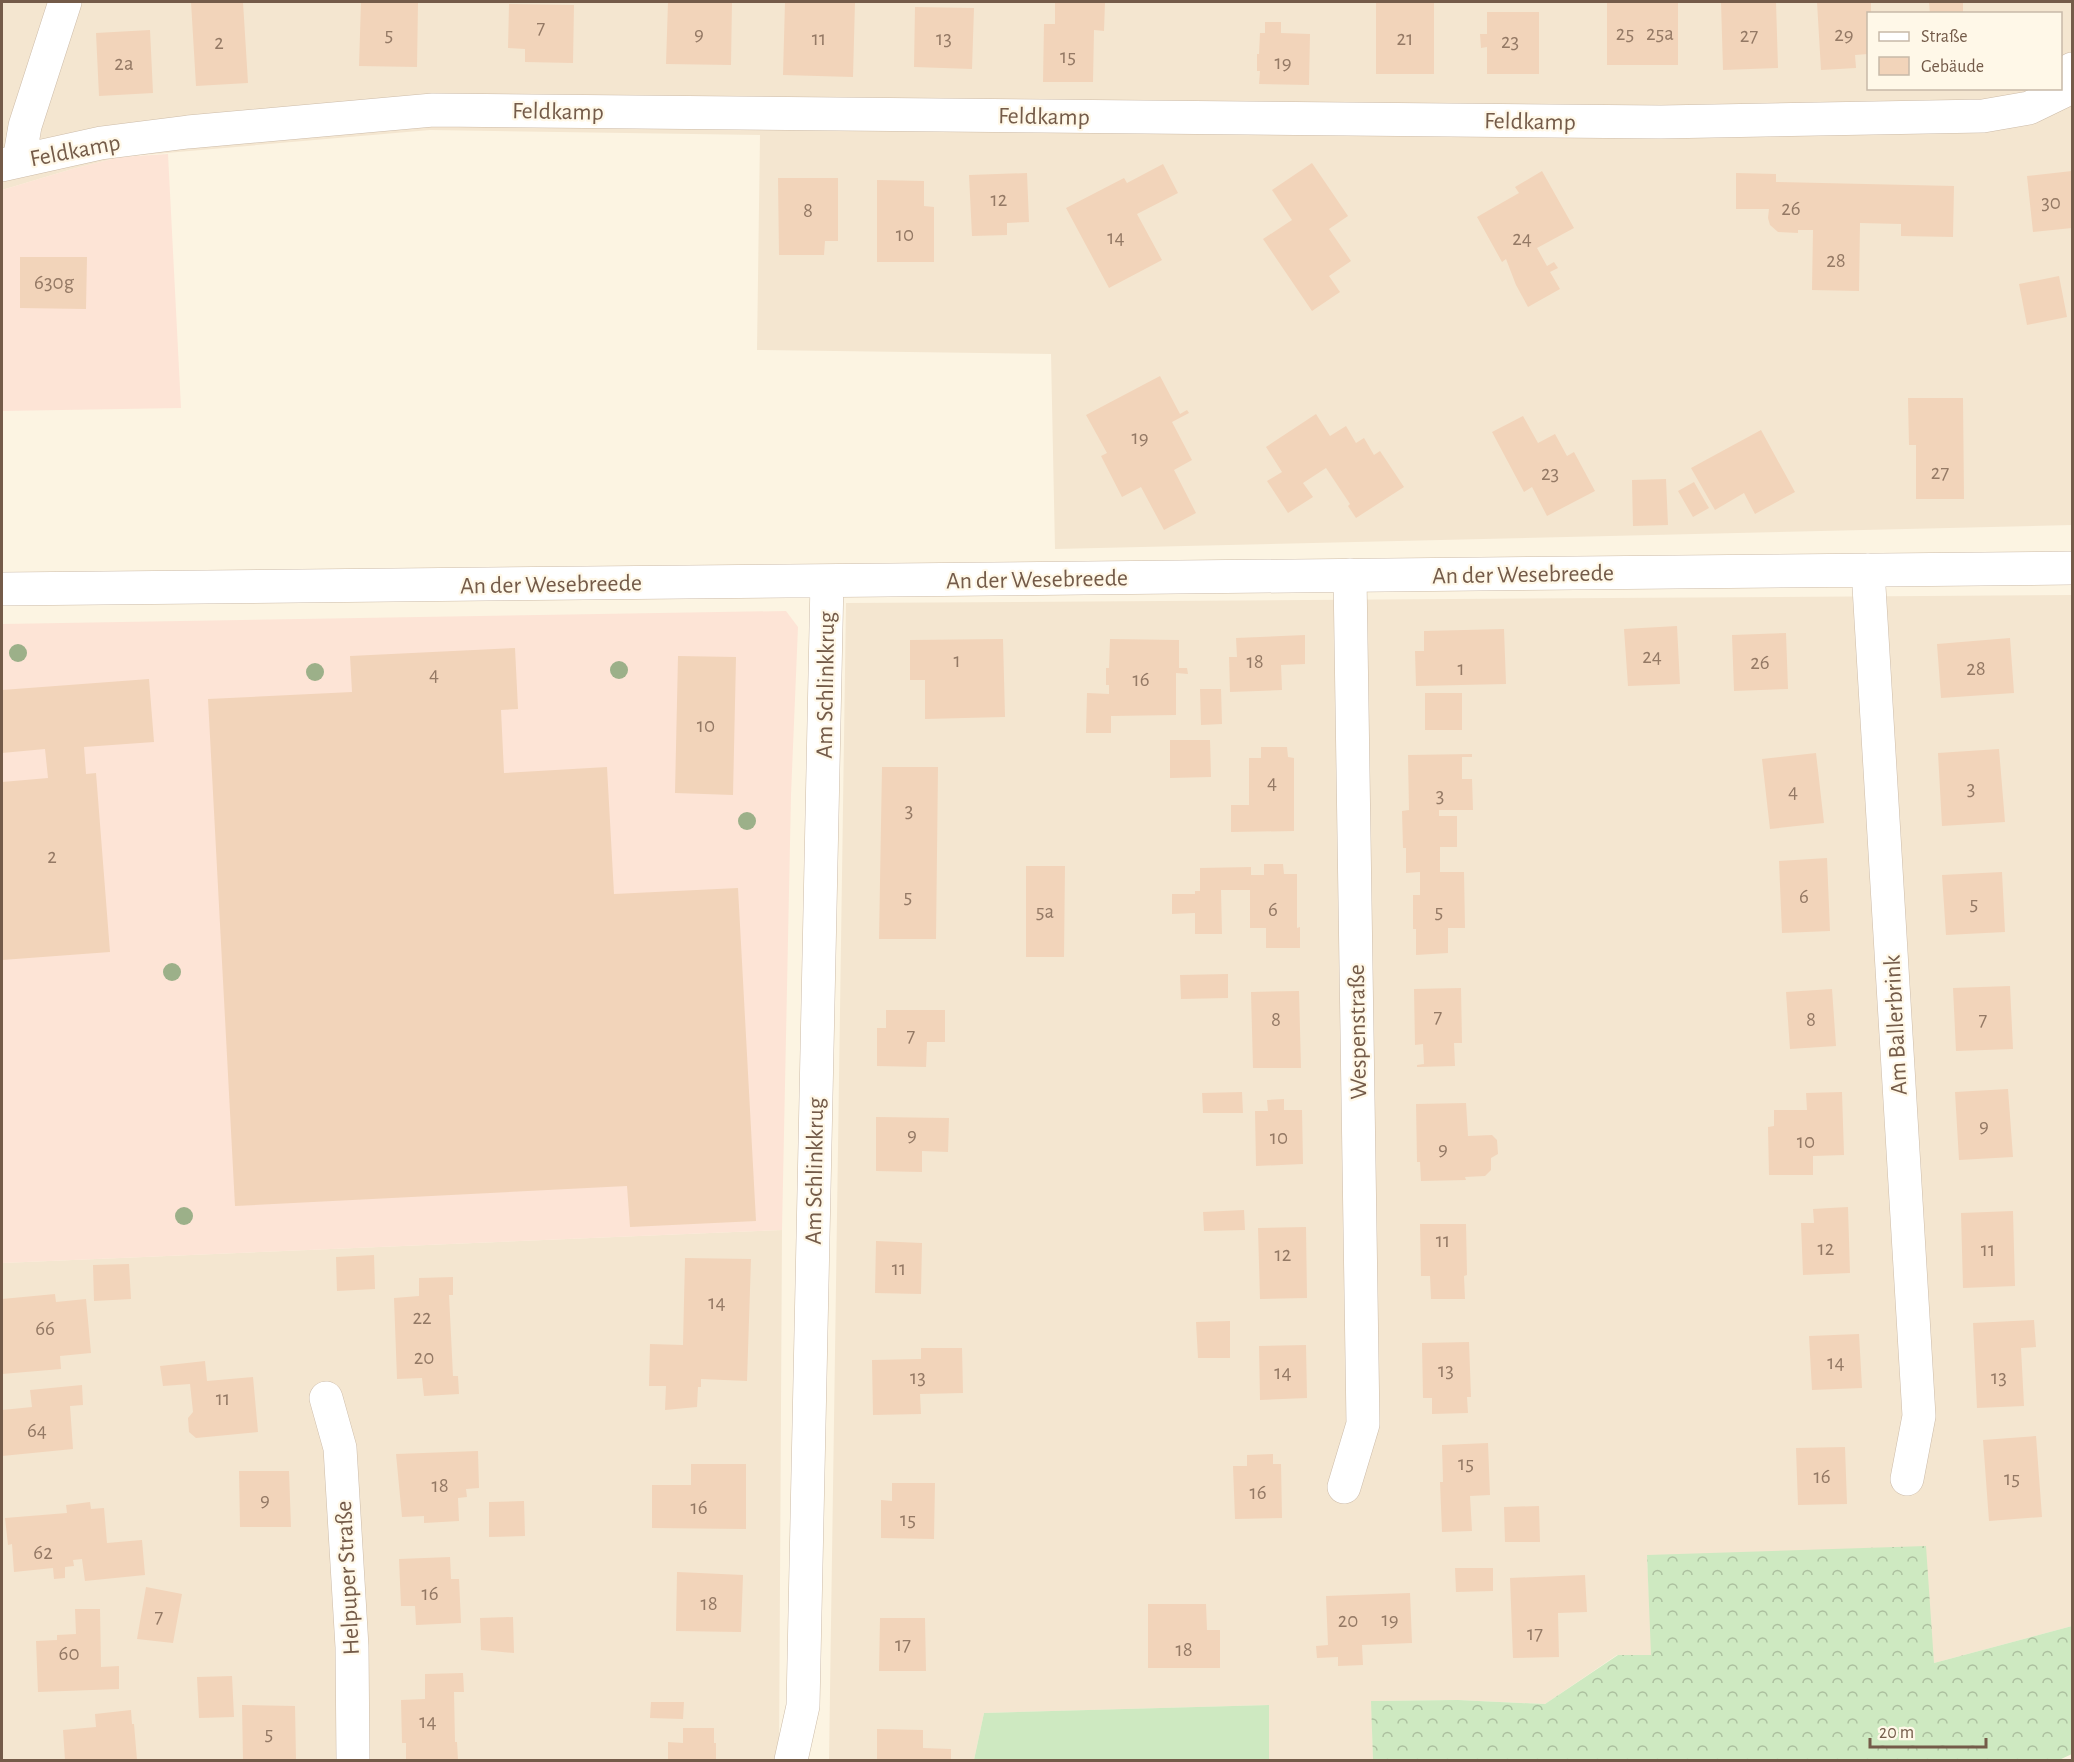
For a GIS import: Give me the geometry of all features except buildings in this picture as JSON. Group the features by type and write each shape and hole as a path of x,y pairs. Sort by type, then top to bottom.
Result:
{"street":[{"path":"10,163 25,126 65,2"},
{"name":"Feldkamp","path":"10,163 123,140 433,110 1661,122 1983,116 2029,108 2062,92 2073,69"},
{"name":"An der Wesebreede","path":"2,589 2073,568"},
{"name":"Am Ballerbrink","path":"1868,570 1919,1416 1907,1479"},
{"name":"Wespenstraße","path":"1344,1487 1363,1424 1350,575"},
{"name":"Am Schlinkkrug","path":"791,1761 803,1706 827,581"},
{"name":"Helpuper Straße","path":"327,1398 340,1448 352,1647 353,1761"}],"shaded area":[{"path":"2,2 2072,2 2072,525 1055,549 1051,354 757,350 760,135 430,130 120,157 2,190"},
{"path":"168,154 181,408 2,411 2,190 120,157"},
{"path":"2072,595 2072,1626 1934,1663 1647,1555 1652,1656 1617,1655 1545,1704 1458,1700 1372,1701 1373,1760 1269,1760 1269,1705 984,1713 974,1760 829,1760 846,603"},
{"path":"786,611 798,627 791,795 782,1230 2,1263 2,624"},
{"path":"782,1230 779,1760 2,1760 2,1263"}],"green space":[{"path":"1926,1546 1934,1663 2072,1626 2072,1754 2059,1760 1373,1760 1371,1701 1458,1700 1545,1704 1618,1655 1651,1655 1647,1555"},
{"path":"1269,1705 1269,1760 974,1760 984,1713"}]}
